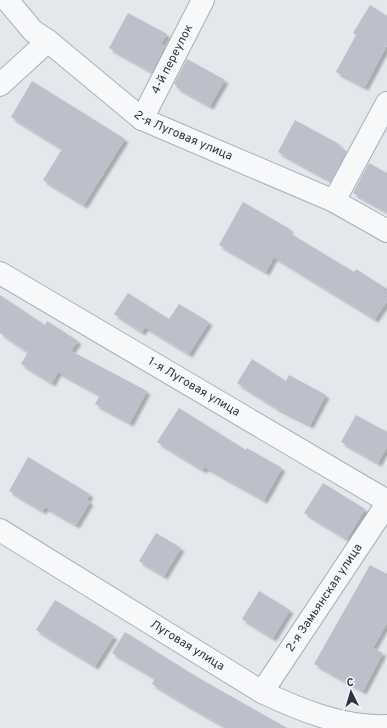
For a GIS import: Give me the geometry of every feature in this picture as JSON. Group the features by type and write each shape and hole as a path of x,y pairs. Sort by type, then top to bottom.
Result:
{"street":[{"name":"2-я Луговая улица","path":"7,0 33,31 48,41 142,119 334,201 387,231"},
{"name":"4-й переулок","path":"142,119 203,0"},
{"path":"0,85 48,41"},
{"path":"334,201 387,103"},
{"name":"1-я Луговая улица","path":"0,273 387,503"},
{"name":"2-я Замьянская улица","path":"262,692 387,503"},
{"name":"Луговая улица","path":"0,530 262,692 300,711 375,727 387,726"}],"building":[{"path":"370,5 387,16 387,45 365,87 336,72 356,35 353,33"},
{"path":"128,13 167,34 161,44 165,46 152,72 109,48"},
{"path":"187,59 225,80 210,106 176,87 177,86 174,84"},
{"path":"32,81 125,139 84,205 43,180 62,149 11,117"},
{"path":"295,120 339,144 338,146 347,151 331,181 278,152"},
{"path":"369,163 387,173 387,212 353,193"},
{"path":"243,202 290,229 288,232 354,272 356,269 387,289 387,301 375,319 274,257 266,272 219,245"},
{"path":"128,293 169,319 179,304 209,322 189,354 145,327 142,332 114,314"},
{"path":"0,295 45,325 47,321 78,341 71,351 147,391 130,423 95,404 100,395 58,372 52,383 21,364 28,352 0,333"},
{"path":"252,359 286,381 289,375 326,395 310,425 278,409 237,383"},
{"path":"179,408 246,450 247,448 282,468 264,500 205,467 203,470 157,442"},
{"path":"356,415 387,432 387,447 378,463 341,442"},
{"path":"28,457 90,494 87,500 90,502 76,525 45,507 43,511 9,491"},
{"path":"323,483 365,509 347,539 304,513"},
{"path":"156,533 181,548 164,576 139,561"},
{"path":"370,565 387,574 387,623 373,648 383,653 363,691 314,664"},
{"path":"259,591 290,610 273,638 242,619"},
{"path":"55,600 114,636 95,666 36,630"},
{"path":"125,632 197,677 287,728 227,728 182,702 152,684 155,678 112,653"}]}
